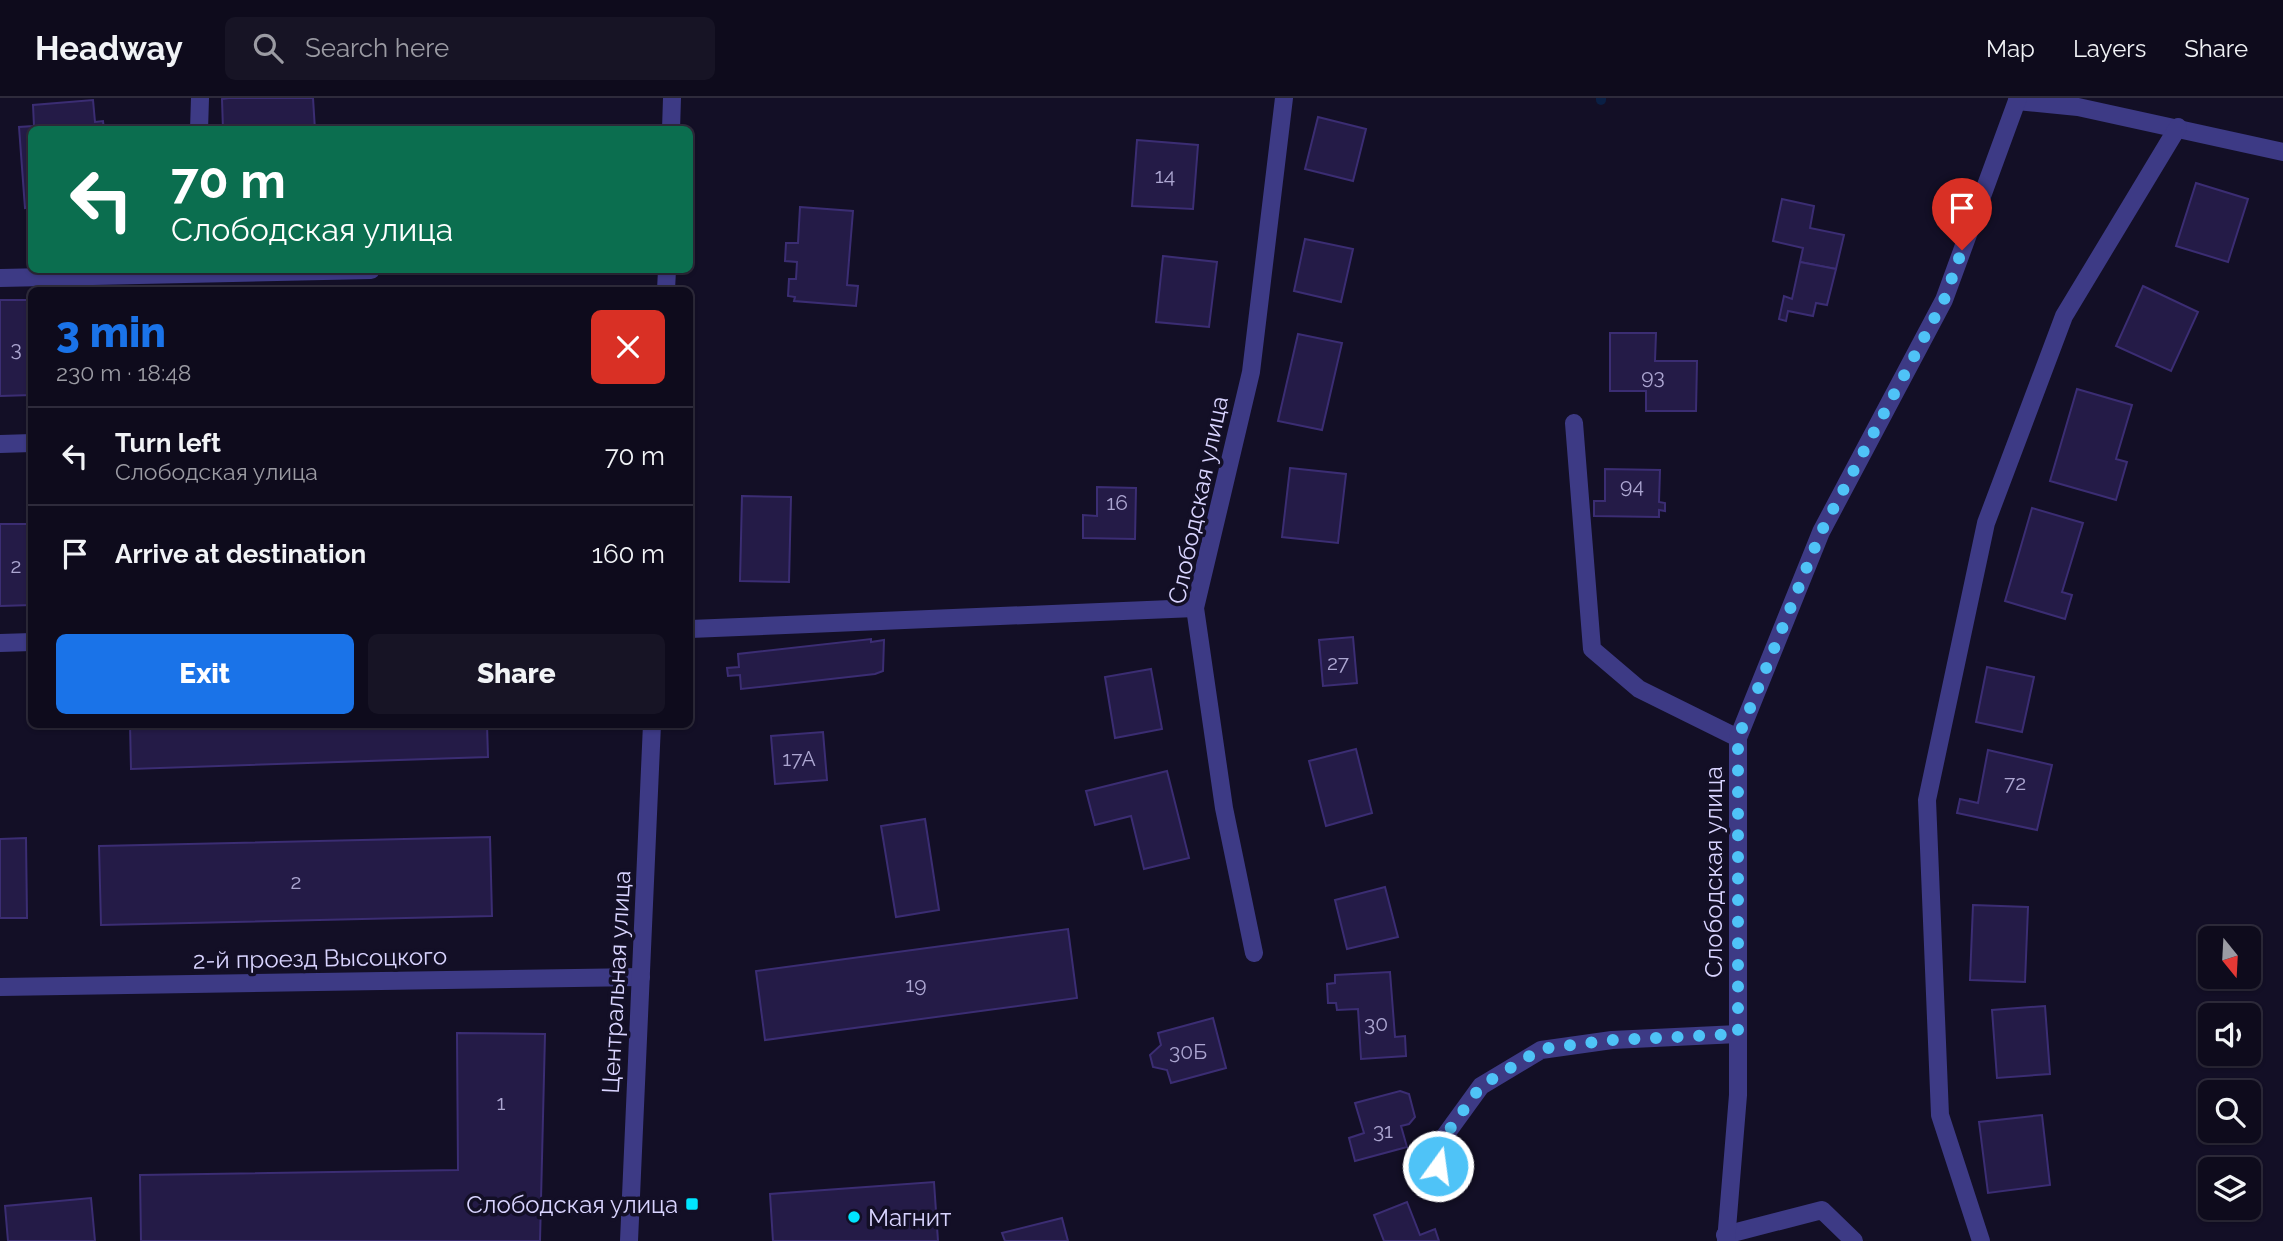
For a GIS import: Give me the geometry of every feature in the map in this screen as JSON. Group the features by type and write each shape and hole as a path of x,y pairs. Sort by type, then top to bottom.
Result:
{"street":[{"path":"199,126 200,98"},
{"path":"671,126 672,98"},
{"name":"Слободская улица","path":"1254,953 1224,808 1195,608 1251,372 1284,98"},
{"name":"Слободская улица","path":"1725,1238 1738,1095 1738,738 1821,532 1944,300 2018,99 2078,107 2178,127 2283,152"},
{"path":"1981,1241 1940,1115 1927,800 1986,523 2064,316 2178,127"},
{"path":"0,278 162,273"},
{"path":"1574,424 1592,649 1639,689 1738,738"},
{"path":"0,444 28,443"},
{"path":"693,629 1195,608"},
{"path":"0,643 28,642"},
{"name":"Центральная улица","path":"629,1241 652,728"},
{"name":"2-й проезд Высоцкого","path":"0,987 641,977"},
{"path":"1440,1184 1436,1148 1481,1086 1541,1049 1612,1040 1738,1034"},
{"path":"1725,1238 1822,1210 1854,1241"}],"building":[{"path":"313,98 315,126 223,126 222,99"},
{"path":"93,100 95,122 103,121 104,126 34,126 33,105"},
{"path":"1318,117 1366,129 1353,181 1305,169"},
{"path":"28,126 28,208 25,208 19,127"},
{"path":"1137,140 1198,145 1193,209 1132,206"},
{"path":"2196,183 2248,199 2228,262 2176,246"},
{"path":"1782,199 1814,206 1810,228 1844,235 1836,269 1800,262 1803,248 1773,241"},
{"path":"800,207 853,211 847,285 858,286 856,306 794,301 795,297 788,296 789,279 796,279 797,262 785,261 786,243 798,243"},
{"path":"1305,239 1353,249 1341,302 1294,291"},
{"path":"1163,256 1217,262 1209,327 1156,322"},
{"path":"1800,262 1836,269 1827,305 1816,303 1813,316 1788,311 1786,321 1779,319 1784,296 1792,299"},
{"path":"2143,286 2198,312 2171,371 2116,346"},
{"path":"0,300 28,300 28,395 0,396"},
{"path":"1610,333 1656,333 1655,361 1697,361 1696,411 1646,411 1646,391 1610,391"},
{"path":"1298,334 1342,343 1322,430 1278,421"},
{"path":"2077,389 2132,405 2116,459 2127,462 2116,500 2050,481"},
{"path":"1290,468 1346,474 1338,543 1282,537"},
{"path":"1605,469 1660,470 1659,502 1665,503 1665,511 1659,510 1659,517 1594,516 1594,501 1605,501"},
{"path":"1097,487 1136,488 1135,539 1083,538 1083,515 1097,516"},
{"path":"742,496 791,497 789,582 740,581"},
{"path":"2032,508 2083,523 2062,592 2072,595 2065,619 2005,601"},
{"path":"0,524 28,524 28,605 0,606"},
{"path":"1353,637 1357,683 1323,686 1319,640"},
{"path":"871,639 871,642 884,640 883,671 875,674 741,689 740,675 728,676 727,668 739,667 738,654"},
{"path":"1987,667 2034,677 2022,732 1976,722"},
{"path":"1151,669 1162,729 1115,738 1105,677"},
{"path":"130,728 487,728 488,757 131,769"},
{"path":"823,732 827,780 775,784 771,736"},
{"path":"1356,749 1372,813 1326,826 1309,761"},
{"path":"1988,750 2052,765 2037,830 1957,813 1960,799 1978,803"},
{"path":"1167,771 1189,858 1144,869 1131,816 1095,825 1086,791"},
{"path":"925,819 939,910 896,917 881,826"},
{"path":"490,837 492,916 101,925 99,846"},
{"path":"26,838 27,918 0,918 0,839"},
{"path":"1385,887 1398,937 1347,949 1335,900"},
{"path":"1973,905 2028,907 2025,982 1970,980"},
{"path":"1068,929 1077,998 765,1040 756,971"},
{"path":"1390,972 1395,1037 1405,1036 1406,1056 1361,1059 1358,1009 1337,1010 1336,1003 1328,1003 1327,984 1335,983 1335,975"},
{"path":"2045,1006 2050,1074 1997,1078 1992,1010"},
{"path":"1213,1018 1226,1068 1171,1083 1167,1070 1153,1067 1150,1055 1161,1045 1158,1033"},
{"path":"457,1033 545,1034 540,1241 141,1241 140,1175 458,1170"},
{"path":"1400,1091 1409,1094 1415,1117 1409,1124 1401,1126 1407,1147 1355,1161 1349,1138 1364,1133 1355,1103"},
{"path":"2042,1115 2050,1185 1988,1193 1979,1122"},
{"name":"Магнит","path":"934,1182 938,1241 773,1241 770,1194"},
{"path":"91,1198 95,1241 8,1241 5,1206"},
{"path":"1407,1202 1420,1235 1435,1229 1439,1241 1384,1241 1374,1215"},
{"path":"1062,1218 1068,1241 1005,1241 1002,1233"}],"place":[{"name":"Слободская улица","path":"692,1204"},
{"name":"Магнит","path":"854,1217"}],"route":[{"path":"1438,1166 1436,1148 1481,1086 1541,1049 1612,1040 1738,1034 1738,738 1821,532 1944,300 1962,250"}]}
